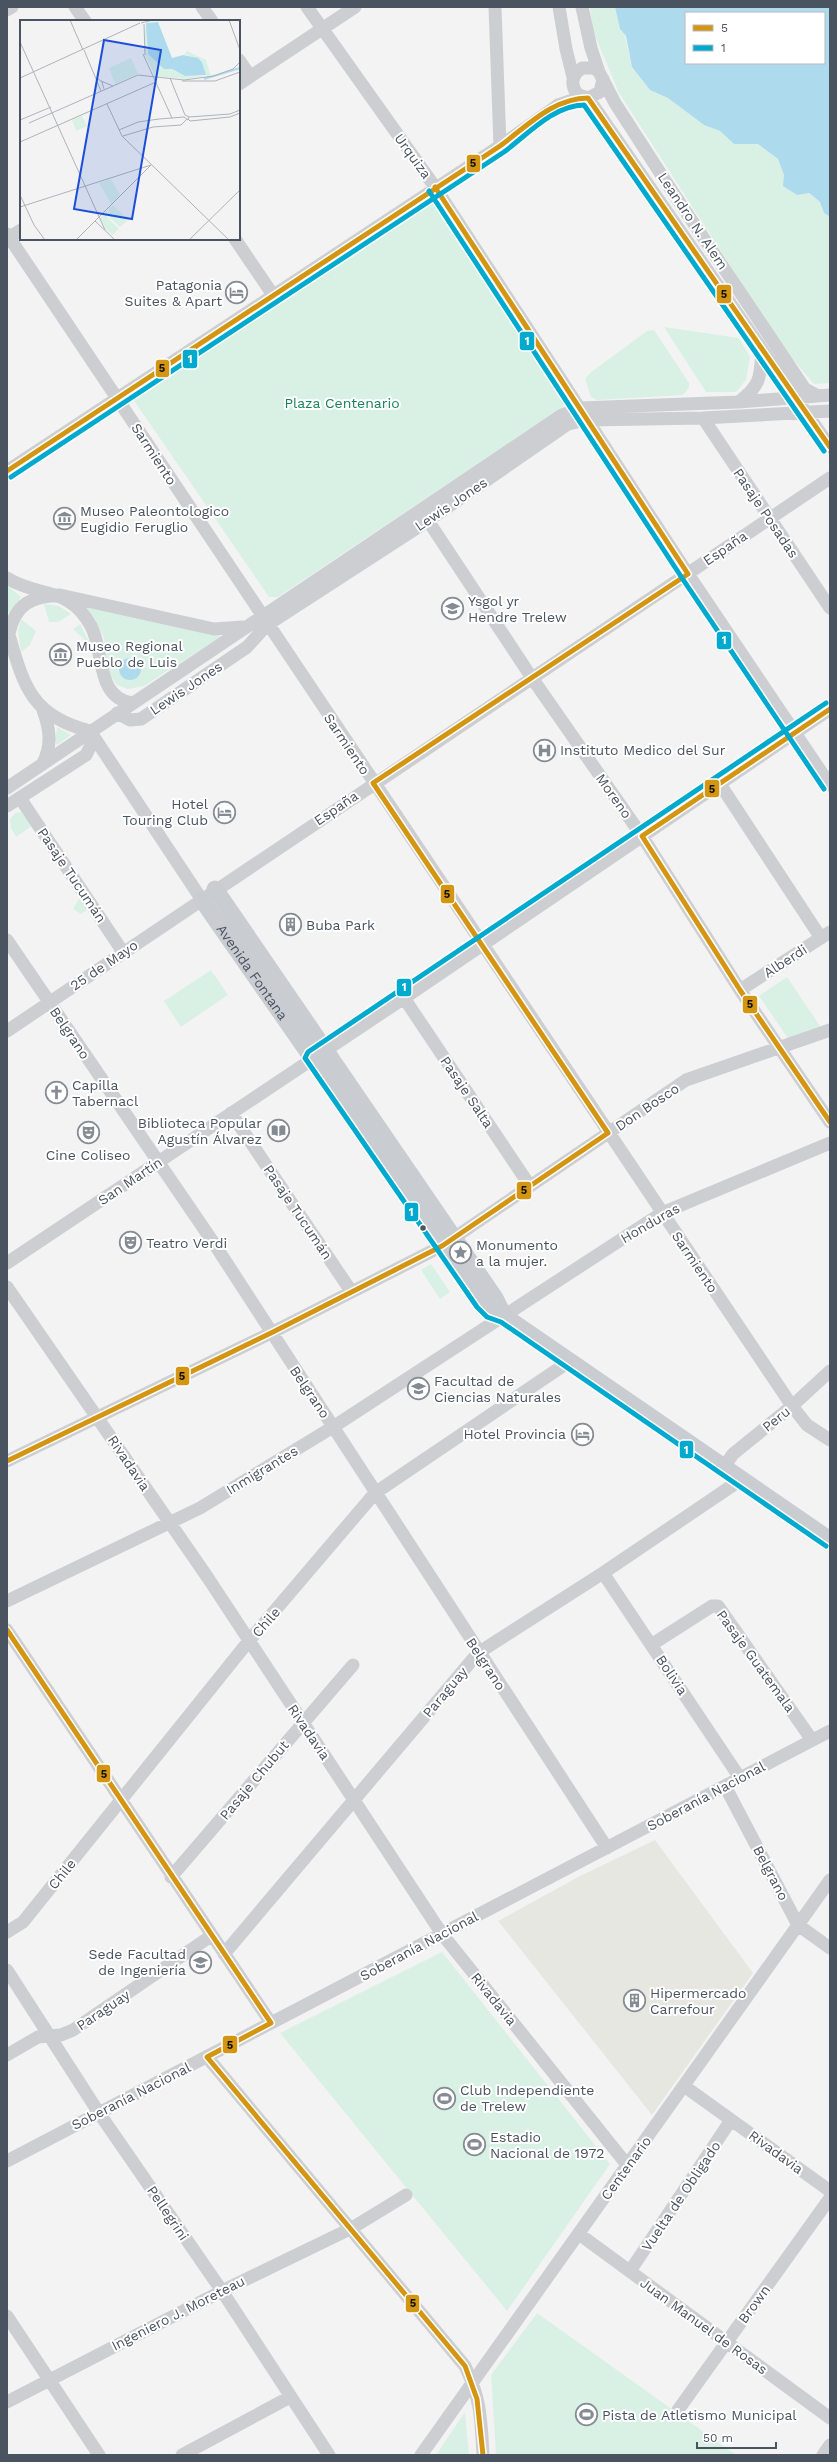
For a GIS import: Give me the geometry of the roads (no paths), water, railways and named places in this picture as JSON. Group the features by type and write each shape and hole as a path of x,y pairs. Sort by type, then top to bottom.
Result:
{"main road":[{"name":"Avenida Fontana","path":"215,889 326,1049 447,1242 483,1303 491,1311 504,1316 830,1540"},
{"name":"Avenida Fontana","path":"202,900 312,1058 447,1242"}],"street":[{"path":"7,10 12,7"},
{"path":"75,7 84,20"},
{"path":"202,7 211,20"},
{"name":"Urquiza","path":"307,7 435,187 688,574 830,785"},
{"path":"240,83 355,7"},
{"path":"495,7 500,146"},
{"path":"559,7 572,80 577,94 585,98"},
{"name":"Leandro N. Alem","path":"582,7 591,48 601,76 615,103 664,179 805,389 824,395"},
{"path":"240,61 250,76"},
{"path":"7,471 435,187 500,146 558,104 585,98 600,92 601,76 594,68 582,68 572,80 558,104"},
{"name":"Leandro N. Alem","path":"585,98 806,412"},
{"path":"8,237 20,231"},
{"name":"Sarmiento","path":"8,237 118,398 264,621 484,944 608,1133 792,1406 807,1425 830,1440"},
{"path":"236,240 273,295"},
{"path":"739,402 754,391 759,383 762,350"},
{"name":"Lewis Jones","path":"425,515 562,415 580,408 739,402 824,395"},
{"name":"Lewis Jones","path":"7,788 248,626 264,621 425,515 568,424 588,420 703,418 830,411"},
{"path":"806,412 830,447"},
{"name":"Pasaje Posadas","path":"703,418 830,608"},
{"name":"España","path":"202,900 215,889 830,478"},
{"name":"Moreno","path":"425,515 532,678 642,836 740,990 830,1122"},
{"path":"7,578 26,588 214,629 234,629 248,626"},
{"path":"43,764 50,740 43,710 21,674 8,631 14,615 27,602 47,596 60,595 78,608 92,627 98,642 107,686 119,699 132,703"},
{"name":"Lewis Jones","path":"117,713 130,720 141,719 246,647 264,621"},
{"path":"191,685 196,662"},
{"name":"San Martín","path":"7,1263 404,998 830,709"},
{"path":"7,806 86,755 91,745 90,731 62,723 43,710"},
{"name":"Avenida Fontana","path":"90,731 202,900"},
{"path":"23,796 31,772"},
{"path":"720,784 826,935"},
{"name":"Pasaje Tucumán","path":"23,796 123,952"},
{"name":"25 de Mayo","path":"7,1031 202,900"},
{"name":"Alberdi","path":"740,990 826,935"},
{"name":"Belgrano","path":"7,940 157,1163 213,1242 270,1333 334,1427 478,1653 607,1848"},
{"name":"Pasaje Salta","path":"404,998 530,1186"},
{"name":"Don Bosco","path":"7,1461 270,1333 447,1242 686,1080 830,1030"},
{"name":"Pasaje Tucumán","path":"231,1113 351,1291"},
{"name":"Honduras","path":"504,1316 662,1213 830,1143"},
{"name":"Rivadavia","path":"7,1287 171,1524 442,1934 628,2166"},
{"name":"Inmigrantes","path":"7,1600 171,1524 334,1427 504,1316"},
{"name":"Chile","path":"7,1932 23,1922 248,1642 375,1493 570,1361"},
{"name":"Peru","path":"724,1467 733,1454 792,1406 830,1371"},
{"name":"Paraguay","path":"224,1954 478,1653 603,1573 742,1479"},
{"name":"Bolivia","path":"603,1573 740,1778"},
{"name":"Pasaje Guatemala","path":"651,1645 712,1606 718,1606 812,1740"},
{"path":"7,1630 171,1877 271,2023"},
{"name":"Pasaje Chubut","path":"171,1877 353,1665"},
{"name":"Soberanía Nacional","path":"7,2161 830,1731"},
{"name":"Belgrano","path":"725,1786 798,1924 830,1948"},
{"name":"Centenario","path":"421,2455 830,1880"},
{"name":"Paraguay","path":"7,2054 24,2043 38,2037 73,2030 211,1936"},
{"name":"Pellegrini","path":"7,1970 49,2036 222,2291 329,2455"},
{"path":"207,2057 452,2348 473,2383 480,2404 483,2455"},
{"name":"Rivadavia","path":"684,2086 830,2191"},
{"name":"Vuelta de Obligado","path":"630,2271 731,2120"},
{"name":"Ingeniero J. Moreteau","path":"7,2402 222,2291 352,2228 406,2195"},
{"name":"Brown","path":"678,2410 830,2198"},
{"name":"Juan Manuel de Rosas","path":"579,2234 830,2418"},
{"path":"7,2316 99,2455"},
{"path":"182,2455 290,2397"},
{"path":"823,2455 830,2445"}],"water":[{"path":"615,7 830,7 830,217 824,213 820,202 809,193 797,195 783,186 784,175 778,159 758,144 734,144 720,131 704,125 668,98 650,90 632,67 626,36 620,29"},
{"path":"130,658 134,659 140,665 140,673 134,679 130,680 126,679 120,673 119,669 120,665 126,659"}],"place":[{"name":"Patagonia Suites & Apart","path":"237,293"},
{"name":"Museo Paleontologico Eugidio Feruglio","path":"65,519"},
{"name":"Ysgol yr Hendre Trelew","path":"453,609"},
{"name":"Museo Regional Pueblo de Luis","path":"61,654"},
{"name":"Instituto Medico del Sur","path":"544,750"},
{"name":"Hotel Touring Club","path":"224,812"},
{"name":"Buba Park","path":"290,925"},
{"name":"Capilla Tabernacl","path":"57,1093"},
{"name":"Biblioteca Popular Agustín Álvarez","path":"278,1131"},
{"name":"Cine Coliseo","path":"88,1133"},
{"name":"Teatro Verdi","path":"130,1243"},
{"name":"Monumento a la mujer.","path":"460,1253"},
{"name":"Facultad de Ciencias Naturales","path":"419,1389"},
{"name":"Hotel Provincia","path":"582,1434"},
{"name":"Sede Facultad de Ingeniería","path":"201,1962"},
{"name":"Hipermercado Carrefour","path":"635,2001"},
{"name":"Club Independiente de Trelew","path":"445,2098"},
{"name":"Estadio Nacional de 1972","path":"475,2145"},
{"name":"Pista de Atletismo Municipal","path":"587,2415"}],"park label":[{"name":"Plaza Centenario","path":"342,403"}]}
